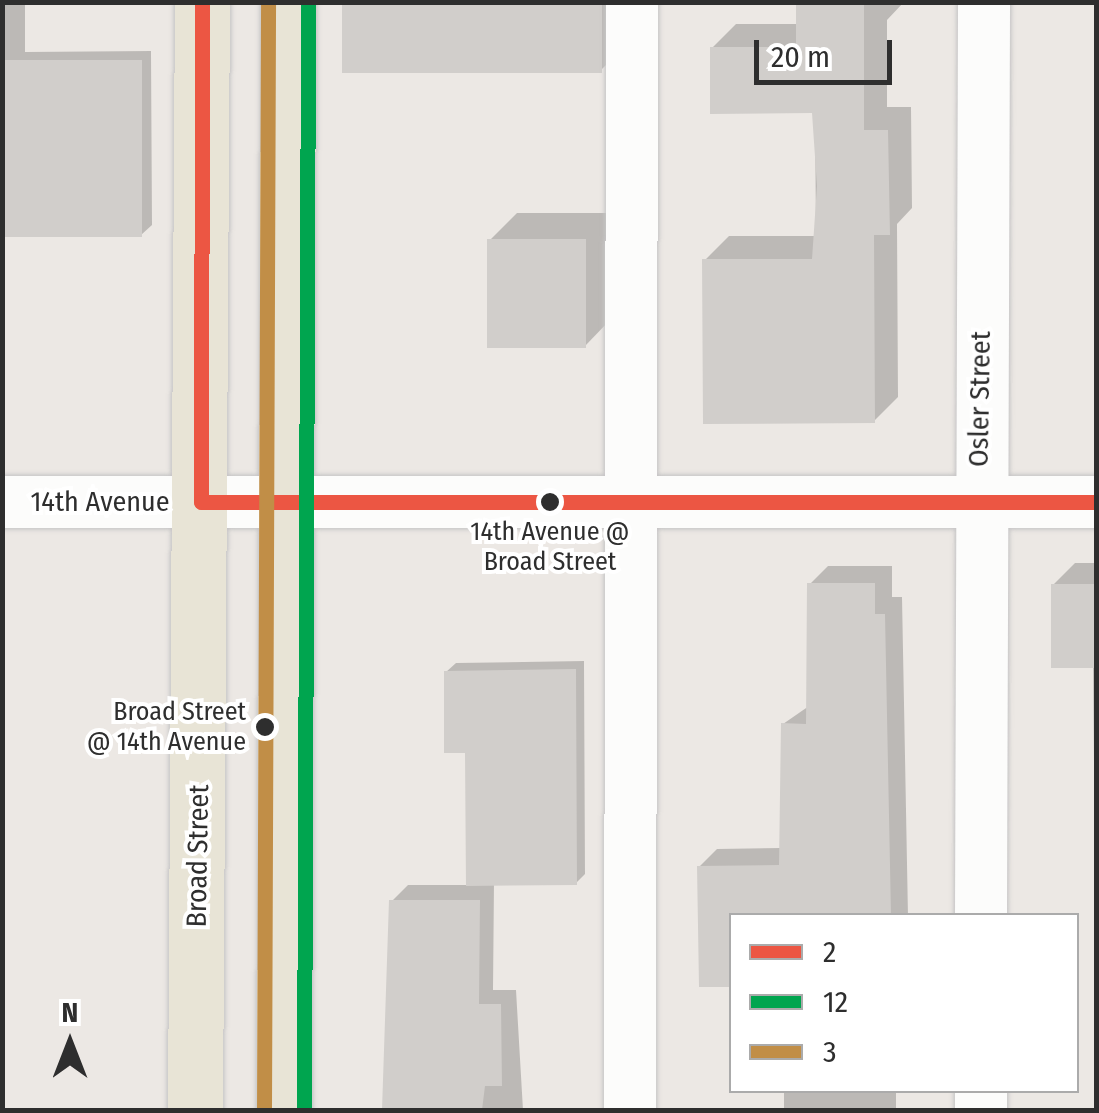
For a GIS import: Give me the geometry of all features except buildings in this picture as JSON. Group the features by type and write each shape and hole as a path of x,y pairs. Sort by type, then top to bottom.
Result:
{"main road":[{"name":"Broad Street","path":"195,1110 202,2"},
{"path":"284,1110 288,2"}],"street":[{"path":"630,1110 627,502 632,2"},
{"name":"Osler Street","path":"980,913 984,2"},
{"name":"14th Avenue","path":"2,502 1096,502"}],"transit line":[{"name":"2","path":"202,2 201,502 1096,502"},
{"name":"3","path":"264,1110 268,2"},
{"name":"12","path":"304,1110 308,2"}],"place":[{"name":"14th Avenue @ Broad Street","path":"550,502"},
{"name":"Broad Street @ 14th Avenue","path":"265,727"}]}
